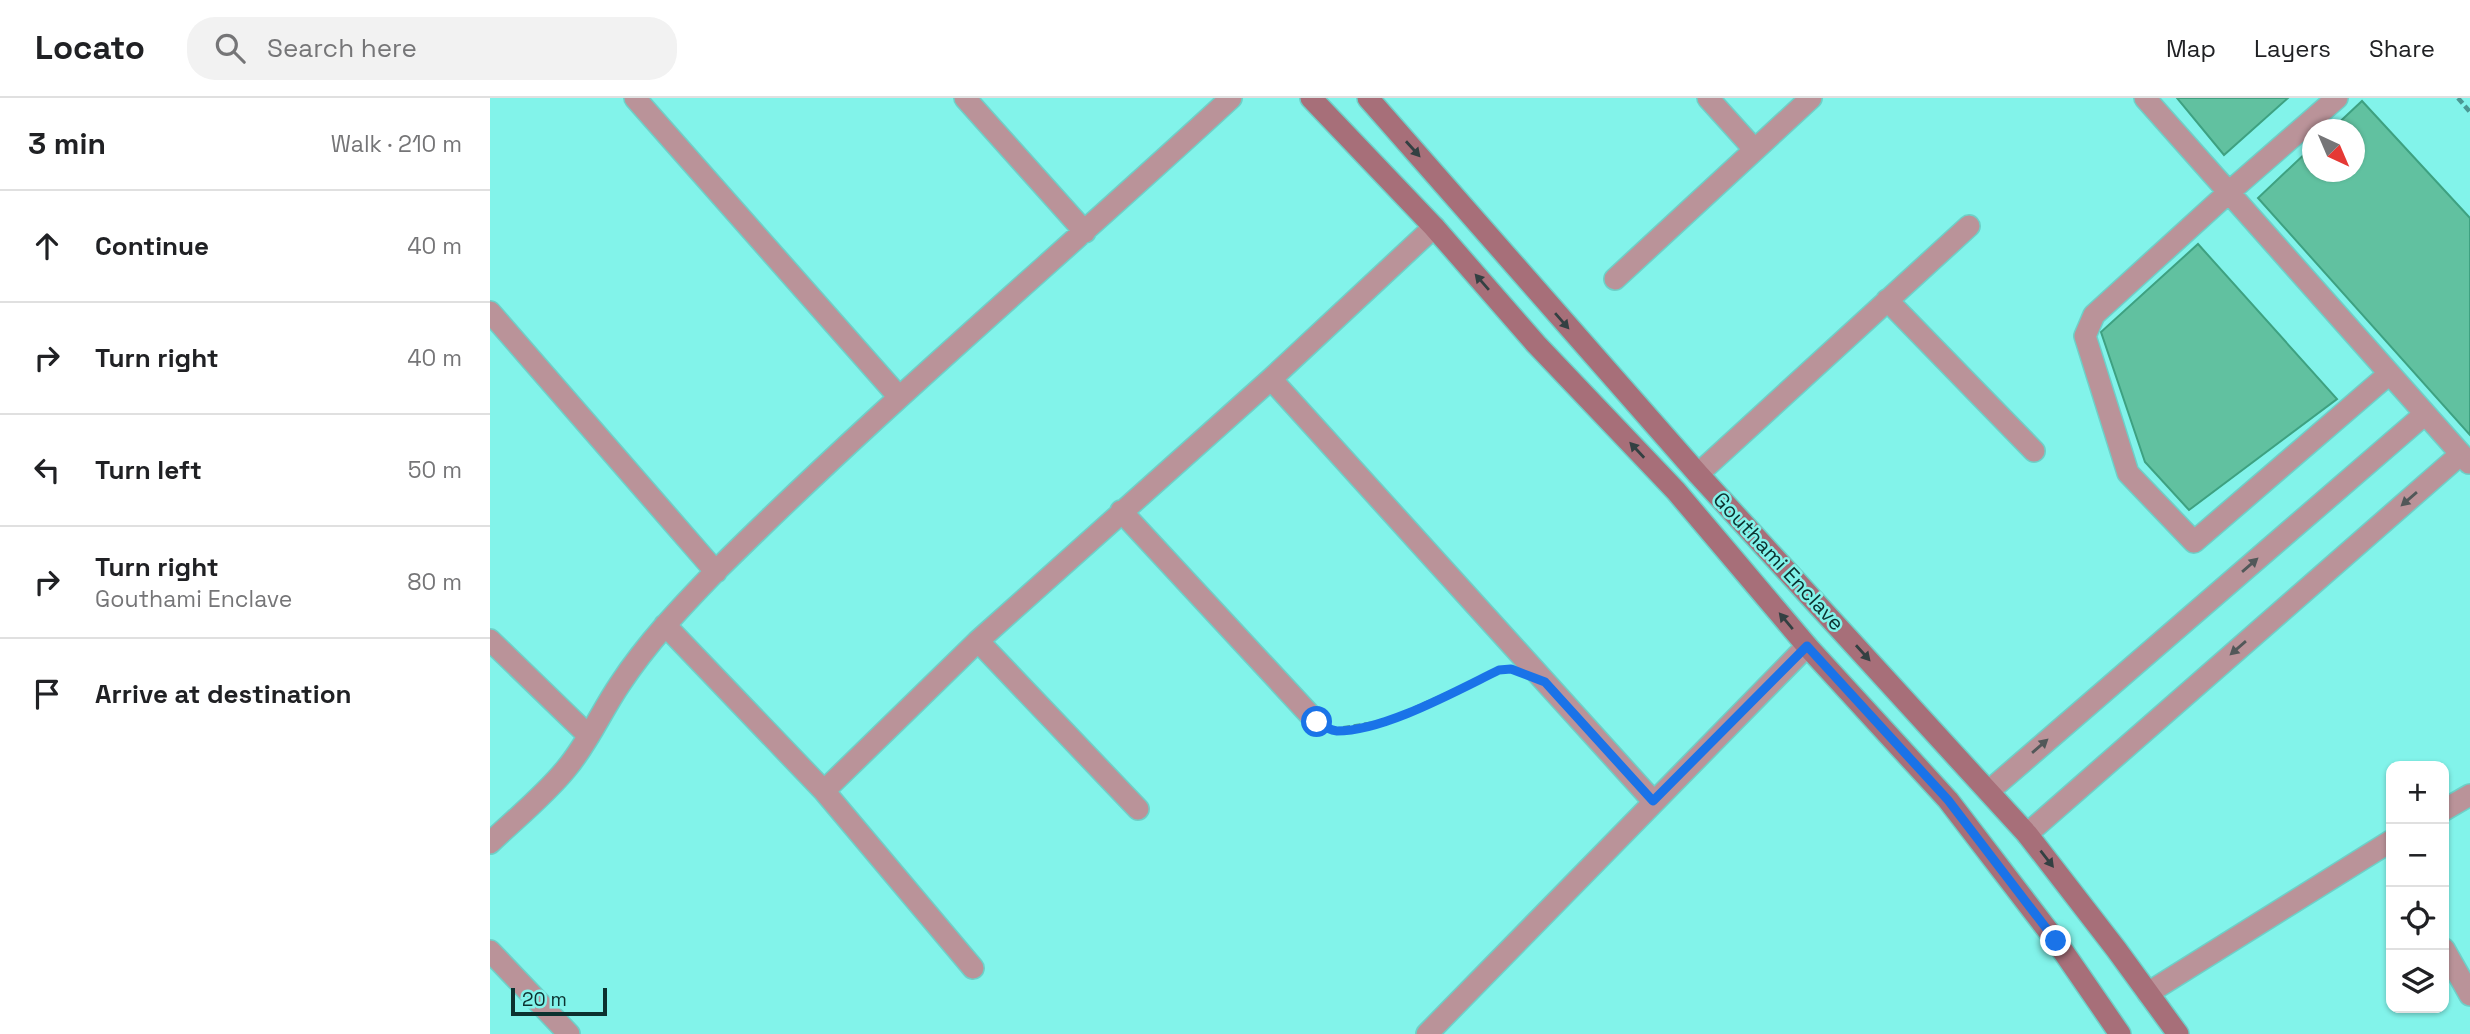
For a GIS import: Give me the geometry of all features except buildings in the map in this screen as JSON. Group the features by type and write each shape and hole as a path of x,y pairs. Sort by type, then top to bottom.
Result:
{"street":[{"path":"635,98 899,397"},
{"path":"965,98 1085,232"},
{"path":"490,843 566,769 620,684 665,625 716,572 899,397 1231,98"},
{"name":"Gouthami Enclave","path":"1311,98 1434,227 1536,344 1675,491 1807,646 1948,800 2056,941 2120,1034"},
{"name":"Gouthami Enclave","path":"1367,98 1698,474 2027,834 2178,1034"},
{"path":"1708,98 1754,149"},
{"path":"1615,279 1811,98"},
{"path":"2027,834 2465,459 2145,98"},
{"path":"2337,98 2094,315 2085,336 2128,473 2193,542 2389,374"},
{"path":"1698,474 1969,226"},
{"path":"824,791 978,641 1270,379 1434,227"},
{"path":"1887,300 2034,451"},
{"path":"490,312 716,572"},
{"path":"1270,379 1653,801"},
{"path":"1989,791 2425,414"},
{"path":"1121,511 1311,716"},
{"path":"665,625 824,791 973,968"},
{"path":"490,640 589,736"},
{"path":"978,641 1138,809"},
{"path":"1427,1034 1807,646"},
{"path":"2449,807 2470,795"},
{"path":"2148,993 2386,850"},
{"path":"2445,950 2470,995"},
{"path":"490,951 569,1034"}],"path":[{"path":"2458,98 2470,112"},
{"path":"1311,716 1327,729 1337,731 1387,721 1499,670 1511,669 1545,682"}],"route":[{"path":"1317,722 1327,729 1337,731 1387,721 1499,670 1511,669 1545,682 1653,801 1807,646 1948,800 2056,941"}]}
